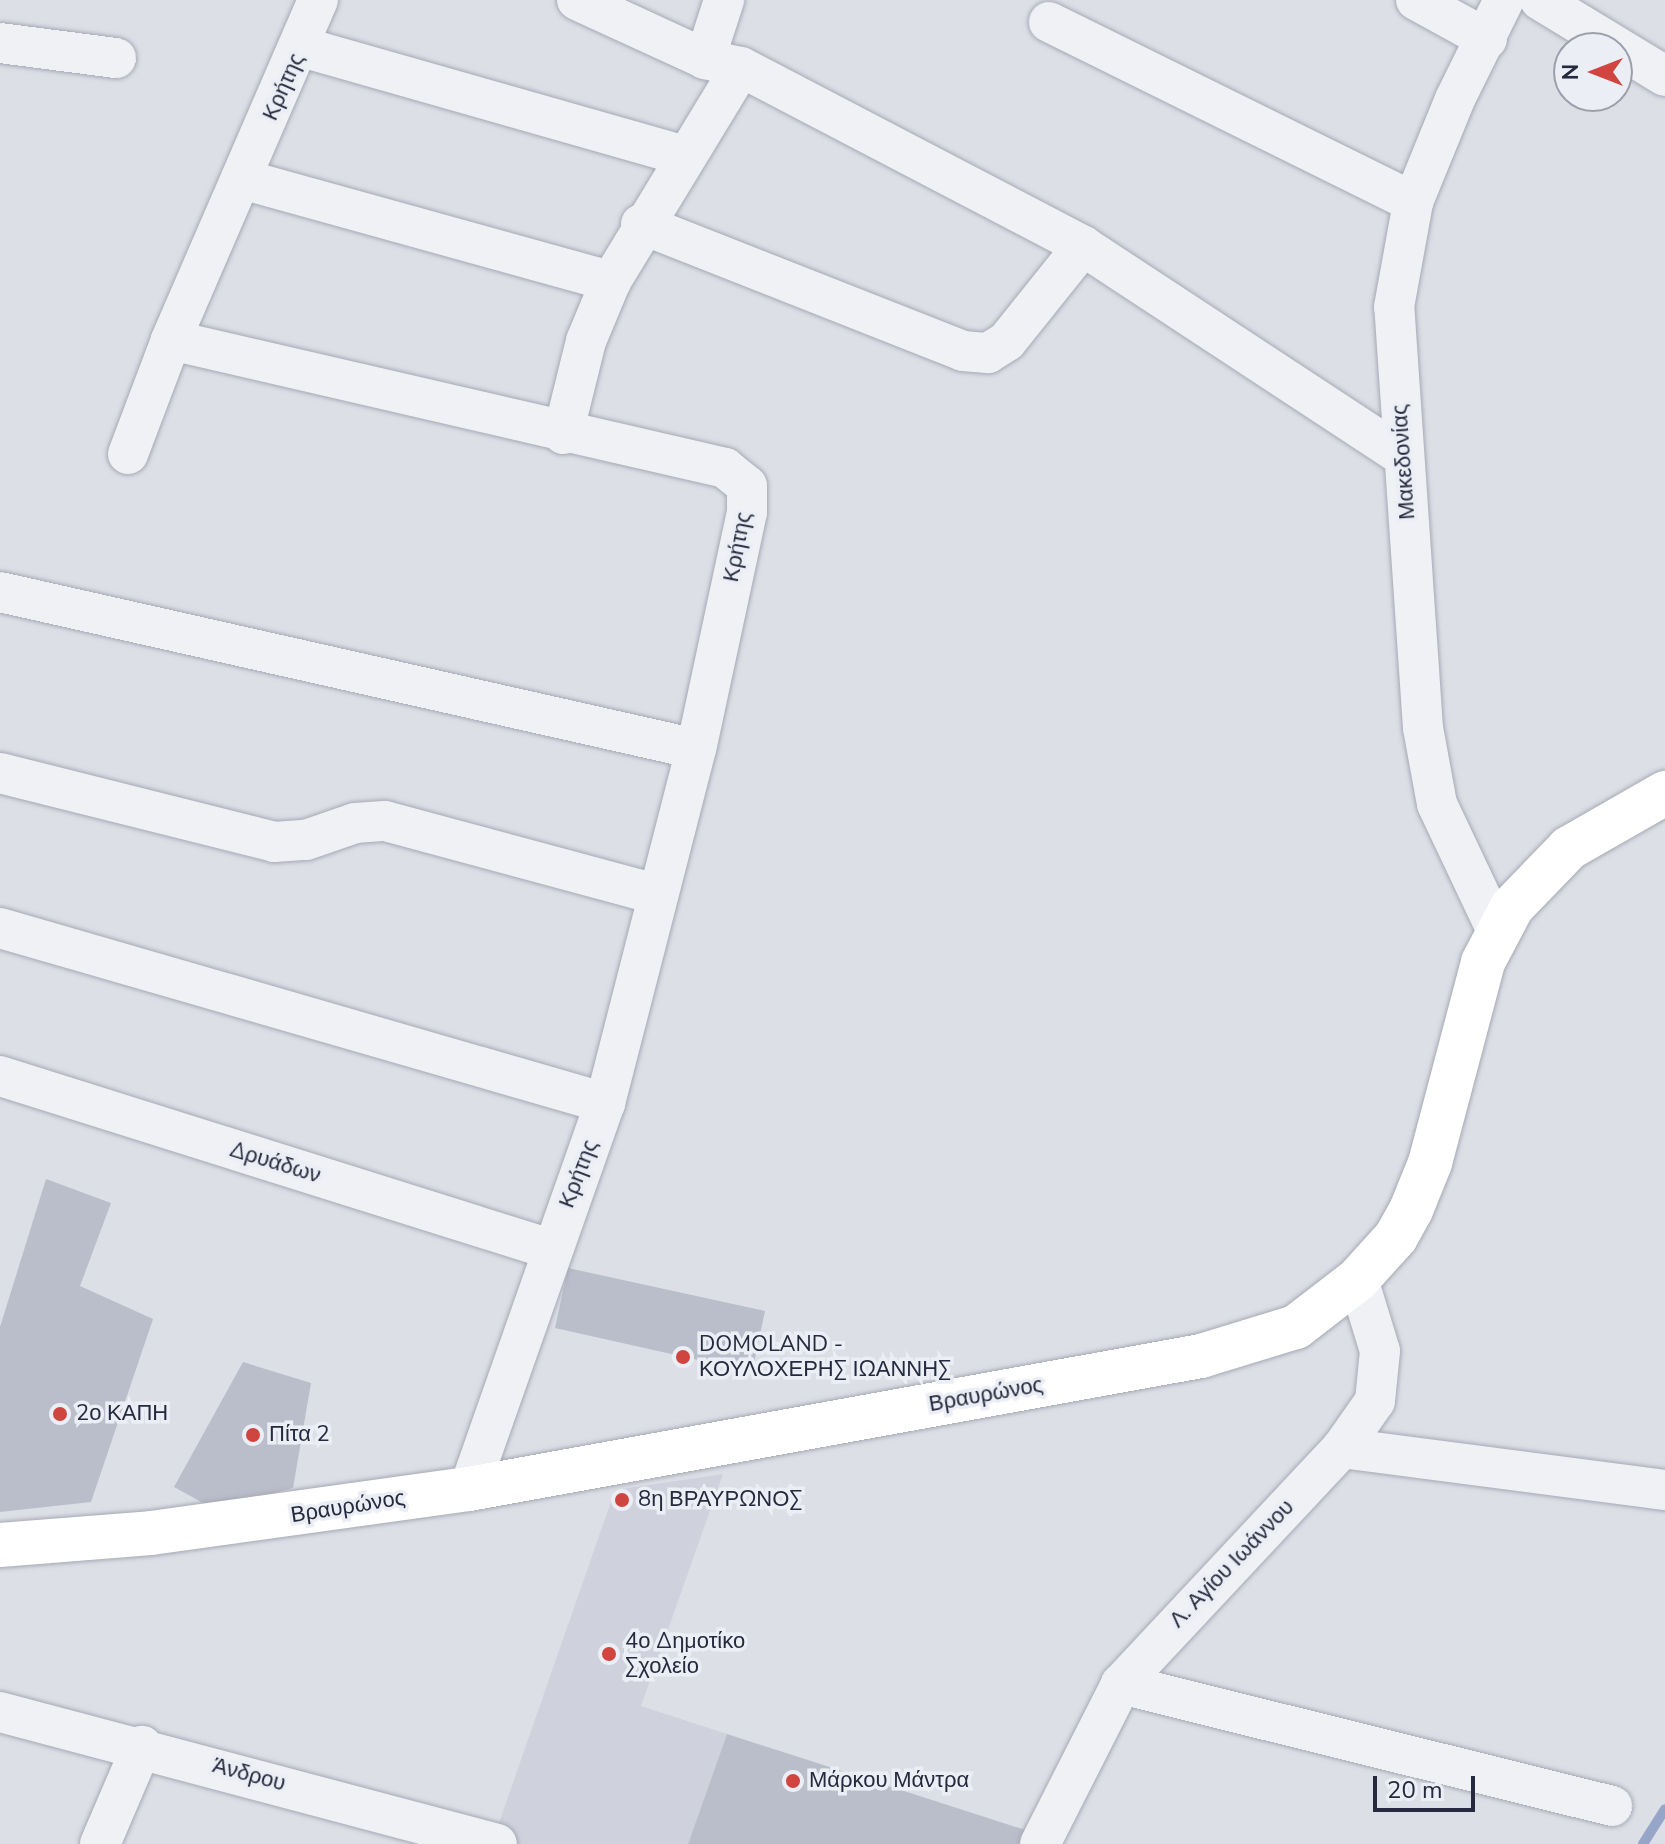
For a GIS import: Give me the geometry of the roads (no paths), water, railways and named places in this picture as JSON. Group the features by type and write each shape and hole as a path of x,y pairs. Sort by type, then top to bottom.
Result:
{"main road":[{"name":"Βραυρώνος","path":"0,1545 151,1533 469,1489 1201,1356 1296,1327 1358,1279 1396,1237 1430,1163 1483,962 1497,931 1529,886 1569,848 1665,793"}],"street":[{"name":"Κρήτης","path":"318,0 302,47 171,340 563,434 725,468 747,486 747,512 696,749 655,894 605,1103 550,1249 469,1489"},
{"path":"577,0 723,63 1083,246 1403,456"},
{"path":"563,434 586,341 611,281 641,224 685,156 723,63 724,0"},
{"path":"1416,0 1487,39"},
{"name":"Μακεδονίας","path":"1497,931 1437,804 1413,637 1394,307 1413,202 1455,99 1504,0"},
{"path":"1540,0 1665,76"},
{"path":"1049,22 1413,202"},
{"path":"0,43 116,58"},
{"path":"302,47 685,156"},
{"path":"242,179 611,281"},
{"path":"641,224 963,351 988,353 1007,341 1083,246"},
{"path":"128,454 171,340"},
{"path":"0,592 696,749"},
{"path":"0,773 274,842 306,840 355,823 385,821 655,894"},
{"path":"0,928 605,1103"},
{"name":"Δρυάδων","path":"0,1076 550,1249"},
{"name":"Λ. Αγίου Ιωάννου","path":"1054,1841 1121,1684 1342,1448 1375,1401 1381,1368 1358,1279"},
{"path":"1342,1448 1665,1490"},
{"path":"1121,1684 1612,1806"},
{"name":"Άνδρου","path":"0,1712 142,1746 474,1841"},
{"path":"100,1844 142,1746"}],"waterway":[{"path":"1643,1844 1665,1809"}],"place":[{"name":"DOMOLAND - ΚΟΥΛΟΧΕΡΗΣ ΙΩΑΝΝΗΣ","path":"683,1357"},
{"name":"2ο ΚΑΠΗ","path":"60,1414"},
{"name":"Πίτα 2","path":"253,1435"},
{"name":"8η ΒΡΑΥΡΩΝΟΣ","path":"622,1500"},
{"name":"4ο Δημοτίκο Σχολείο","path":"609,1654"},
{"name":"Μάρκου Μάντρα","path":"793,1781"}]}
